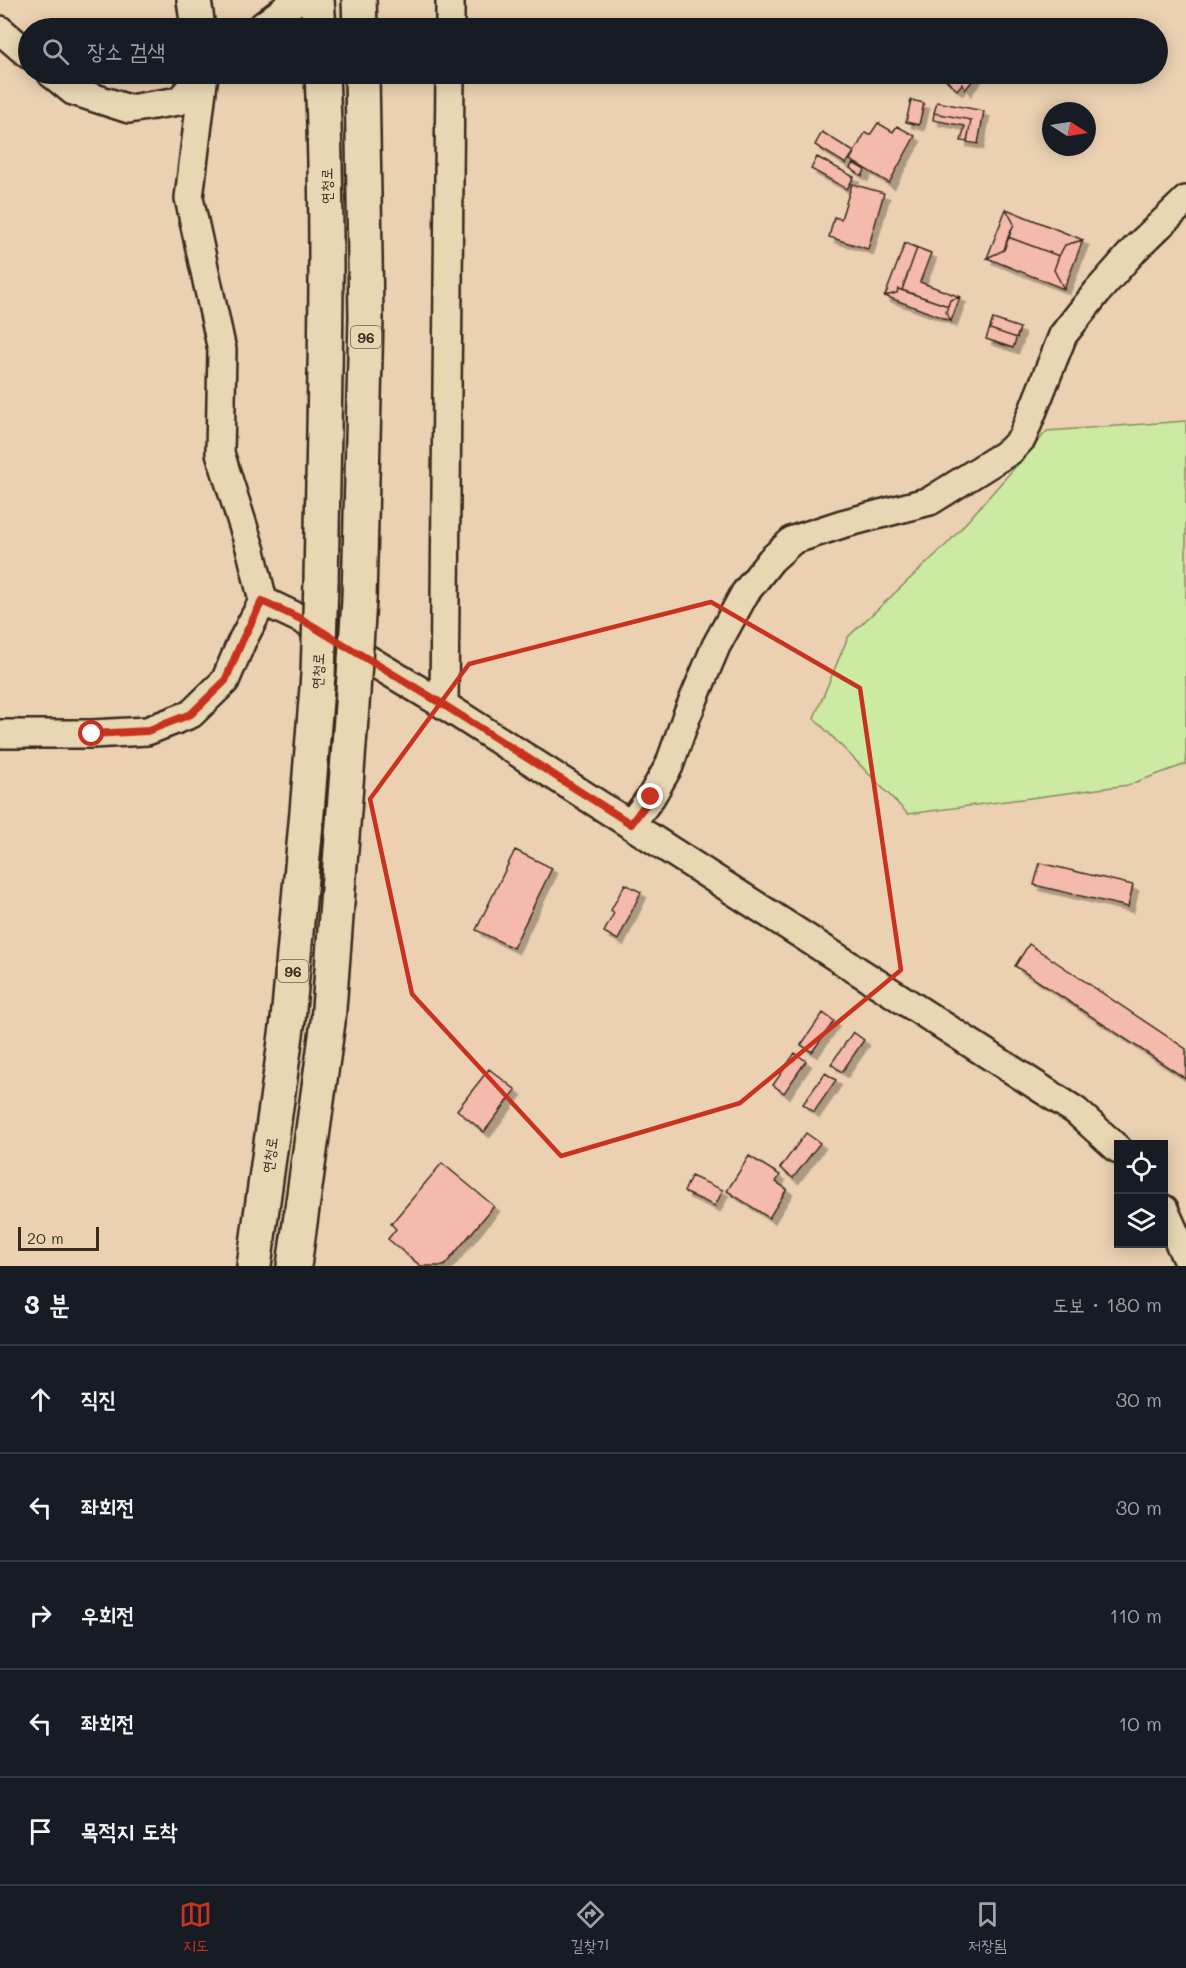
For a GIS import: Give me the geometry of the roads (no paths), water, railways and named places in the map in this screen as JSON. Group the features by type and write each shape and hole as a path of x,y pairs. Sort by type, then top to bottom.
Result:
{"highway":[{"path":"194,0 197,18"},
{"name":"연청로","path":"254,1266 288,1020 318,675 326,318 326,148 323,84"},
{"name":"96","path":"294,1266 328,1022 359,600 366,317 362,84"}],"street":[{"path":"450,0 450,18"},
{"path":"295,18 313,13"},
{"path":"0,30 18,45"},
{"path":"64,84 73,91 129,109 179,101 194,84"},
{"path":"0,734 92,734 147,731 191,714 225,681 262,601 251,551 220,453 222,350 189,198 202,84"},
{"path":"444,705 450,84"},
{"path":"631,824 651,797 669,766 687,715 716,646 745,593 771,560 793,540 842,524 930,501 1010,451 1022,438 1063,335 1135,249 1186,200"},
{"path":"262,601 301,619 444,705 631,824 1076,1111 1114,1145"},
{"path":"1168,1218 1186,1258"}]}
